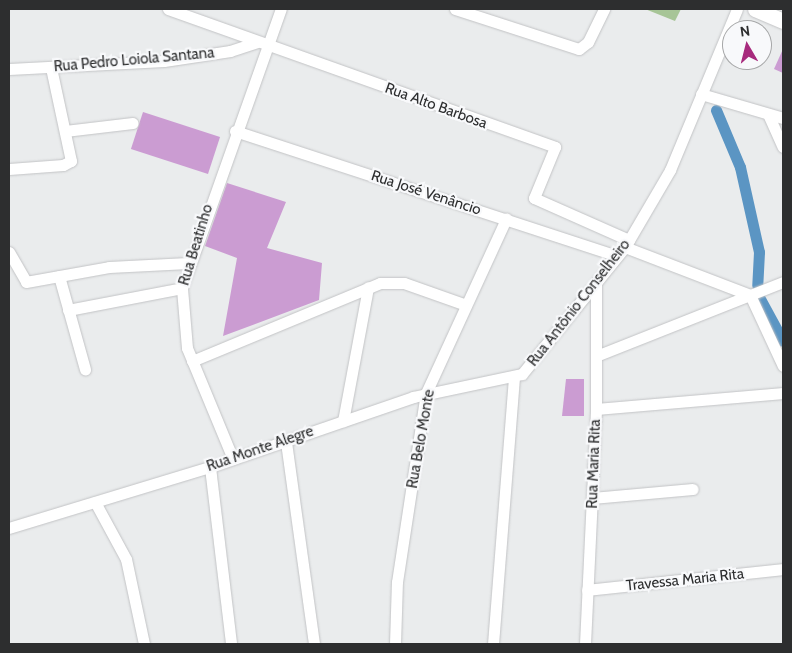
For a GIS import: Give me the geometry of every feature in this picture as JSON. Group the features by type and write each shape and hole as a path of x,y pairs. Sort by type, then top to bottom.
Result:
{"main road":[{"path":"755,9 783,21"}],"street":[{"name":"Rua Alto Barbosa","path":"168,9 555,147 534,198 627,243"},
{"name":"Rua Beatinho","path":"233,459 192,361 182,328 182,288 188,263 236,131 263,44 281,9"},
{"path":"455,9 573,48 586,46 604,9"},
{"name":"Rua Antônio Conselheiro","path":"493,644 514,378 538,358 627,243 670,170 736,9"},
{"name":"Rua Pedro Loiola Santana","path":"9,69 164,60 263,44"},
{"path":"9,169 68,164 71,158 51,68"},
{"path":"701,94 783,118"},
{"path":"768,114 783,148"},
{"path":"65,131 133,123"},
{"name":"Rua José Venâncio","path":"236,131 617,256"},
{"name":"Rua Belo Monte","path":"395,644 396,582 426,393 506,219"},
{"path":"627,243 750,295 783,366"},
{"path":"9,252 26,282 109,267 188,263"},
{"path":"59,276 85,369"},
{"path":"192,361 221,352 266,328 368,287 392,282 466,305"},
{"path":"596,356 783,282"},
{"name":"Rua Maria Rita","path":"585,644 596,409 596,283"},
{"path":"343,421 368,287"},
{"path":"68,310 182,288"},
{"name":"Rua Monte Alegre","path":"9,528 210,467 426,393 514,378"},
{"path":"596,409 783,393"},
{"path":"286,442 314,644"},
{"path":"210,467 231,644"},
{"path":"592,498 693,489"},
{"path":"96,502 126,559 144,644"},
{"name":"Travessa Maria Rita","path":"587,590 783,570"}],"green space":[{"path":"645,9 681,9 675,21"}],"building":[{"path":"783,49 783,73 774,69"},
{"path":"143,112 220,137 208,174 131,149"},
{"path":"227,183 286,202 267,248 322,263 319,300 223,336 237,258 205,246"},
{"path":"566,379 584,379 584,416 562,416"}],"waterway":[{"path":"716,110 740,167 759,252 757,285"},
{"path":"759,297 783,341"}]}
